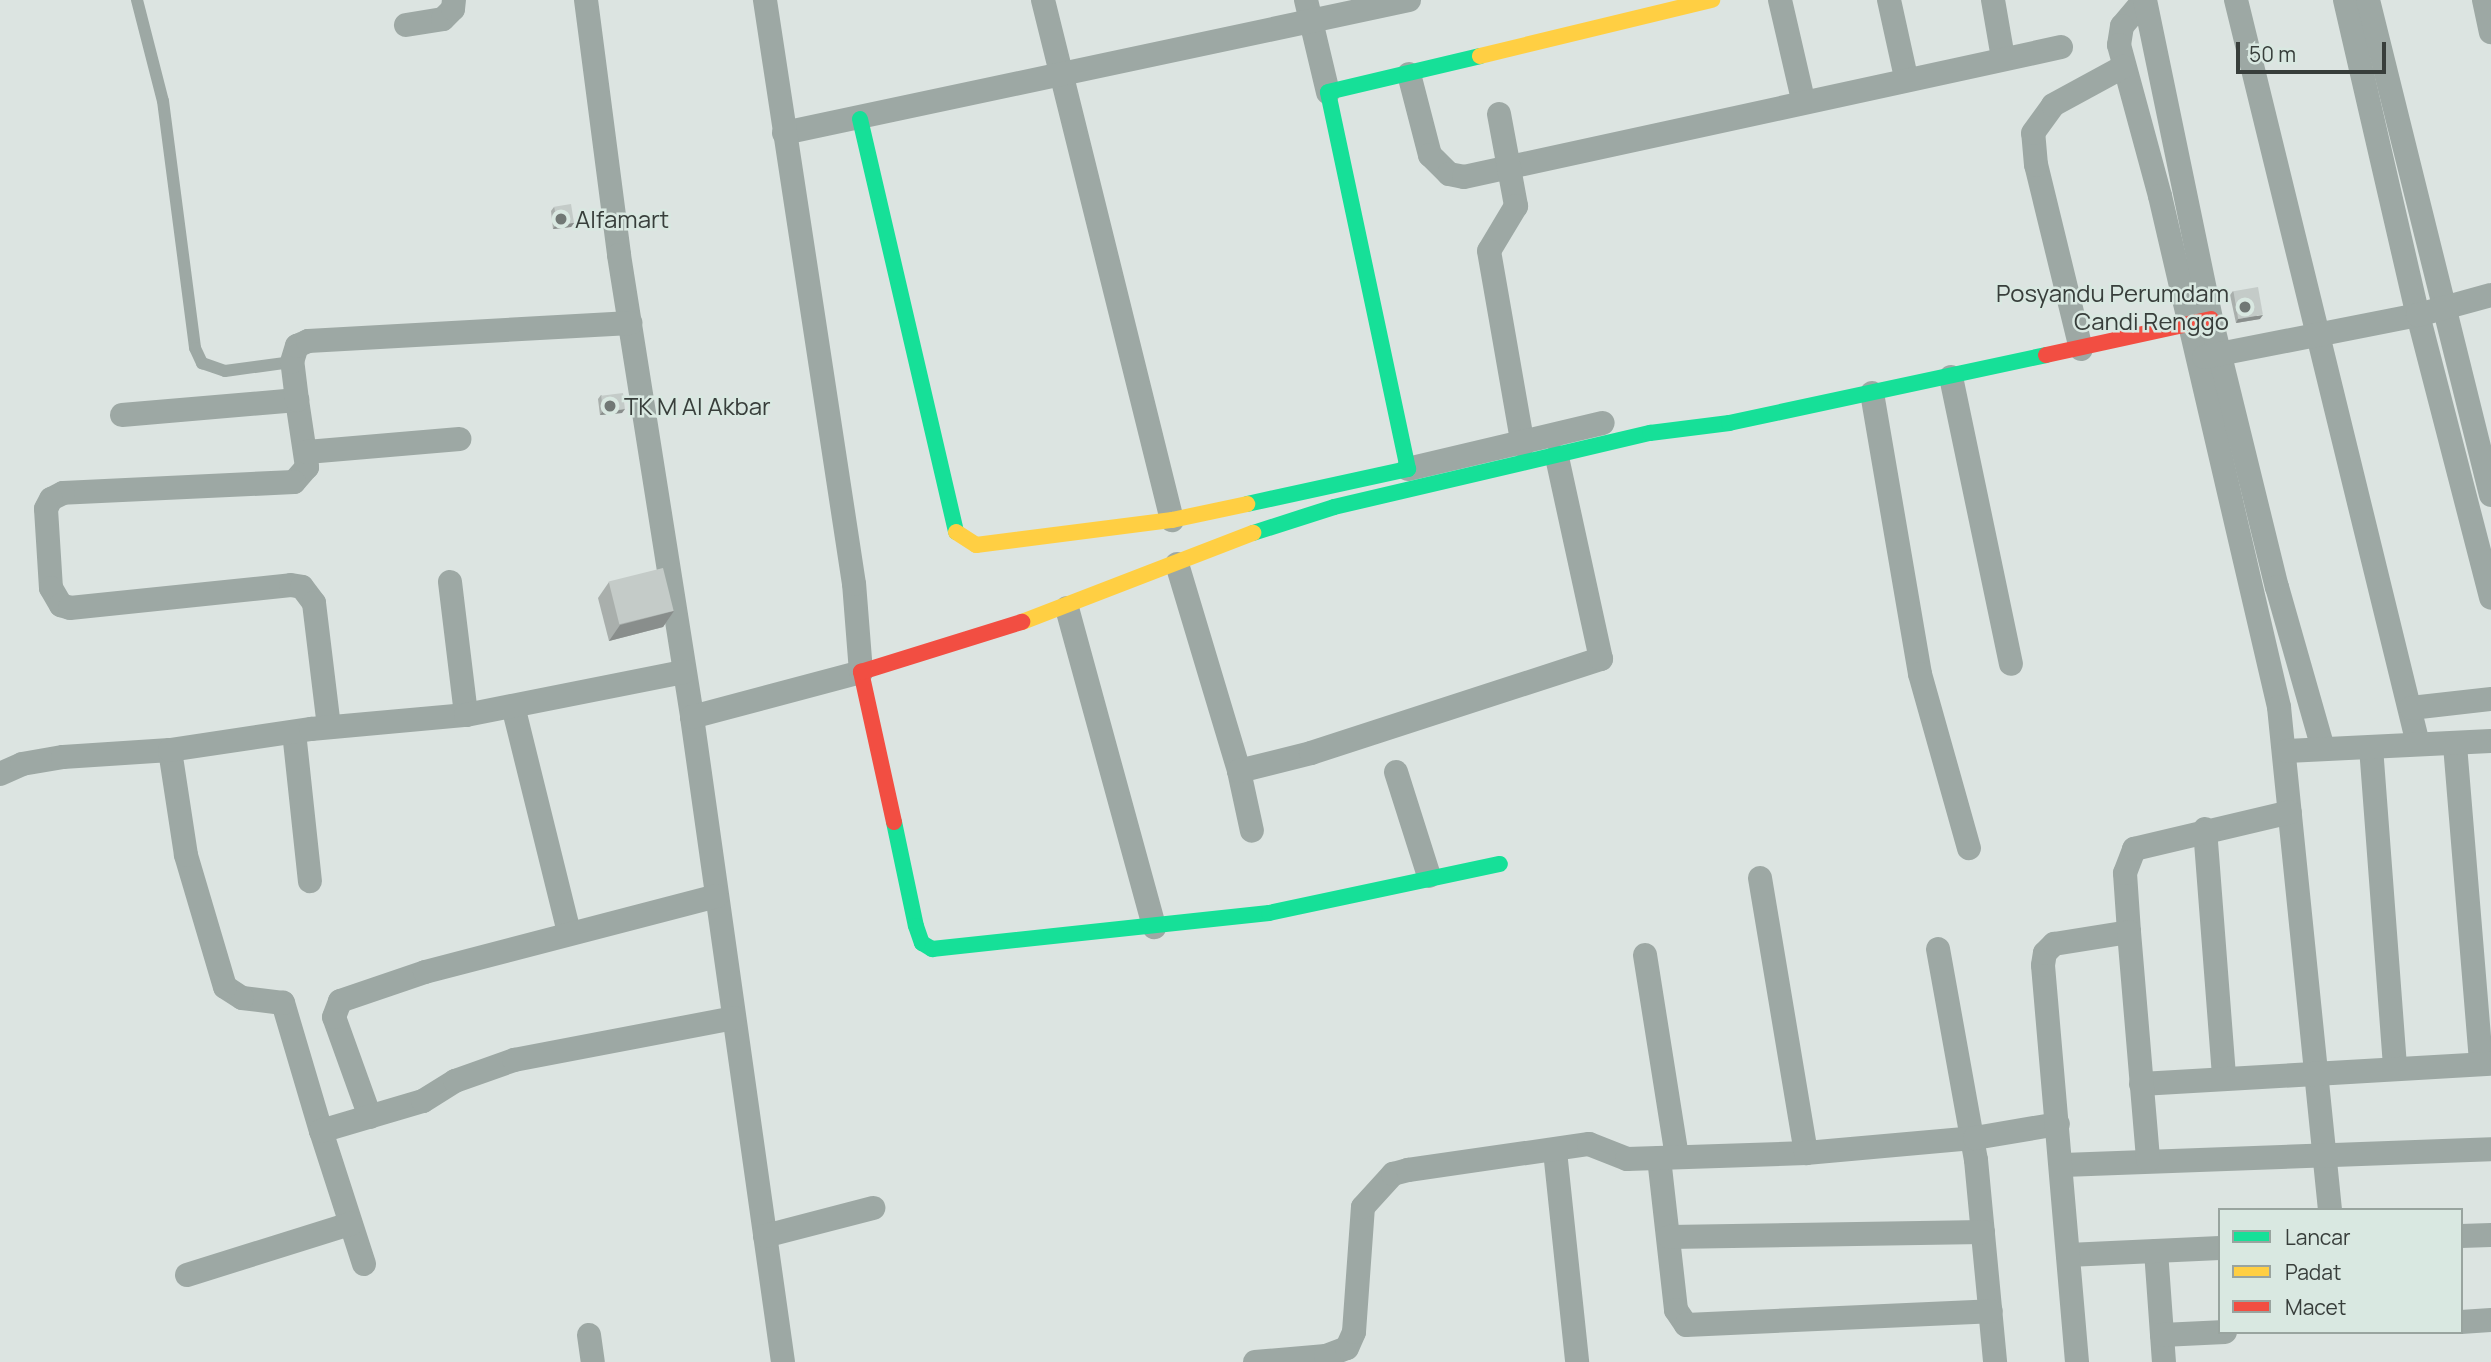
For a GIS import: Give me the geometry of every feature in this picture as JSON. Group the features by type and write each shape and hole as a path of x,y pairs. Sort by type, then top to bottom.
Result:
{"street":[{"path":"406,25 443,19 453,9 454,0"},
{"path":"586,0 630,323 692,717 783,1362"},
{"path":"765,0 854,584 862,672 922,943 950,950 1154,927 1343,900 1429,876 1500,864"},
{"path":"1043,0 1059,76 1172,520"},
{"path":"784,133 1059,76 1308,12 1409,0"},
{"path":"1328,92 1712,0"},
{"path":"1780,0 1803,100"},
{"path":"1889,0 1906,77"},
{"path":"1993,0 2003,58"},
{"path":"2145,0 2122,26 2123,67 2200,321"},
{"path":"2145,0 2200,321 2265,589 2269,654 2287,751 2290,812 2330,1208"},
{"path":"2236,0 2316,336 2418,744"},
{"path":"2345,0 2368,46 2393,146 2443,309 2491,495"},
{"path":"2368,0 2368,46"},
{"path":"2484,0 2491,33"},
{"path":"1308,12 1328,92 1408,469"},
{"path":"1409,74 1430,155 1437,166 1464,177 1509,169 1906,77 2061,47"},
{"path":"2081,349 2036,165 2033,133 2053,105 2123,67"},
{"path":"1499,114 1516,206 1489,251 1523,445"},
{"path":"860,118 956,534 976,545 1172,520 1523,445 1603,423"},
{"path":"2393,146 2418,315 2491,598"},
{"path":"2208,356 2418,315 2491,295"},
{"path":"692,717 862,672 1067,608 1278,523 1650,433 1729,423 2081,349 2200,321"},
{"path":"329,727 314,603 302,587 291,585 70,608 61,605 51,588 46,509 55,496 294,482 304,476 307,452 292,362 297,346 308,341 630,323"},
{"path":"1951,377 2011,663"},
{"path":"1872,393 1920,674 1969,848"},
{"path":"122,415 297,400"},
{"path":"307,452 459,439"},
{"path":"1239,771 1311,754 1601,659 1557,457"},
{"path":"1177,564 1239,771 1252,831"},
{"path":"450,582 466,715"},
{"path":"2265,589 2297,647 2323,748"},
{"path":"1067,608 1154,927"},
{"path":"2269,654 2297,647"},
{"path":"0,774 22,764 63,757 170,751 329,727 466,715 684,672"},
{"path":"2411,708 2491,699"},
{"path":"2279,707 2312,701"},
{"path":"513,706 569,933"},
{"path":"295,732 310,881"},
{"path":"2287,751 2418,744 2455,745 2491,741"},
{"path":"2141,1084 2395,1066 2486,1064 2455,745"},
{"path":"2371,747 2395,1066"},
{"path":"170,751 186,855 225,987 242,998 283,1003 364,1264"},
{"path":"1396,772 1429,876"},
{"path":"2148,1160 2125,873 2134,849 2205,830 2290,812"},
{"path":"2205,830 2224,1078"},
{"path":"1760,878 1806,1153"},
{"path":"370,1117 334,1017 340,1001 425,972 716,896"},
{"path":"2077,1362 2063,1165 2043,956 2054,944 2129,932"},
{"path":"1938,949 1983,1232 1995,1362"},
{"path":"1645,955 1668,1157 1669,1237 1676,1310 1693,1326 1991,1311"},
{"path":"321,1131 423,1101 455,1081 514,1060 734,1018"},
{"path":"1255,1362 1326,1356 1347,1348 1354,1332 1363,1208 1393,1174 1589,1144 1618,1158 1806,1153 1969,1139 2058,1125"},
{"path":"2063,1165 2324,1153 2491,1149"},
{"path":"1555,1151 1577,1362"},
{"path":"765,1236 873,1208"},
{"path":"187,1275 350,1224"},
{"path":"1669,1237 1983,1232"},
{"path":"2463,1237 2491,1235"},
{"path":"2068,1255 2218,1248"},
{"path":"2156,1251 2164,1362"},
{"path":"2463,1322 2491,1320"},
{"path":"2162,1335 2218,1332"},
{"path":"589,1335 593,1362"}],"lane":[{"path":"137,0 163,101 195,348 202,363 225,371 292,362"}],"building":[{"name":"Alfamart","path":"571,204 574,223 557,225 554,207"},
{"name":"Posyandu Perumdam Candi Renggo","path":"2258,287 2263,315 2238,319 2233,291"},
{"name":"TK M Al Akbar","path":"623,393 625,409 603,412 601,396"},
{"path":"663,568 674,611 619,624 609,582"}],"traffic: fast":[{"path":"1247,504 1408,469 1328,92 1480,56"},
{"path":"860,119 956,532"},
{"path":"1253,533 1334,507 1650,433 1729,423 2046,355"},
{"path":"894,822 916,926 922,943 932,949 1269,913 1500,864"}],"traffic: slow":[{"path":"1480,56 1712,0"},
{"path":"956,532 976,545 1172,520 1247,504"},
{"path":"1022,622 1253,533"}],"traffic: jam":[{"path":"2046,355 2211,319"},
{"path":"894,822 861,672 1022,622"}],"place":[{"name":"Alfamart","path":"561,219"},
{"name":"Posyandu Perumdam Candi Renggo","path":"2245,307"},
{"name":"TK M Al Akbar","path":"610,406"}]}
